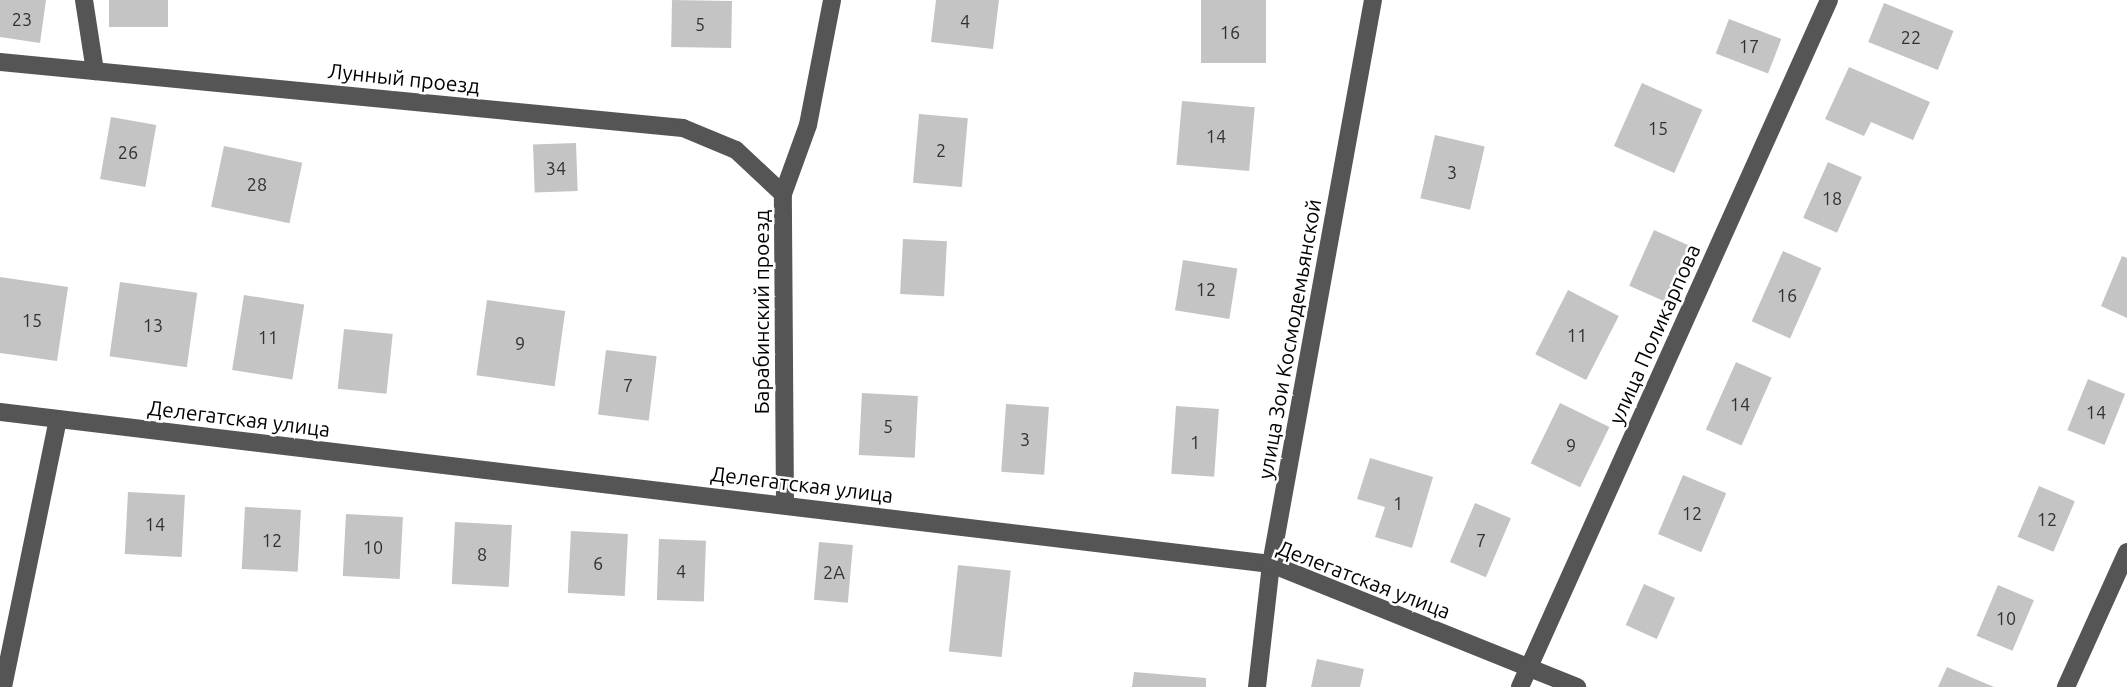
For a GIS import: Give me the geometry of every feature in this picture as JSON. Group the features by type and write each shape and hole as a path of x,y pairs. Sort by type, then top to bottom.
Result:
{"street":[{"path":"84,0 95,71"},
{"name":"Барабинский проезд","path":"785,504 783,194 808,125 832,0"},
{"name":"улица Зои Космодемьянской","path":"1257,687 1271,564 1373,0"},
{"name":"улица Поликарпова","path":"1520,687 1829,0"},
{"name":"Лунный проезд","path":"0,62 683,128 736,150 783,194"},
{"name":"Делегатская улица","path":"0,412 1271,564 1577,687"},
{"path":"2,686 58,420"},
{"path":"2066,687 2127,552"}],"building":[{"path":"0,0 46,0 40,43 0,37"},
{"path":"109,0 168,0 168,27 109,27"},
{"path":"672,0 732,1 731,48 671,47"},
{"path":"936,0 999,0 993,49 931,42"},
{"path":"1201,0 1266,0 1266,63 1201,63"},
{"path":"1884,3 1954,31 1938,70 1868,42"},
{"path":"1729,19 1781,39 1768,74 1716,54"},
{"path":"1849,67 1930,102 1913,140 1871,122 1864,136 1825,119"},
{"path":"1642,83 1702,110 1674,173 1614,146"},
{"path":"1182,101 1255,107 1249,171 1176,165"},
{"path":"919,114 968,118 962,187 913,183"},
{"path":"111,117 156,125 145,187 100,179"},
{"path":"1435,135 1485,146 1470,210 1420,198"},
{"path":"576,143 578,191 535,192 533,145"},
{"path":"224,146 302,163 289,223 211,207"},
{"path":"1828,162 1862,177 1837,233 1803,218"},
{"path":"1654,230 1692,247 1668,303 1629,286"},
{"path":"903,239 947,241 944,296 900,294"},
{"path":"1783,251 1821,268 1790,338 1752,321"},
{"path":"2122,256 2127,258 2127,318 2101,306"},
{"path":"1183,260 1237,269 1229,319 1175,310"},
{"path":"0,277 68,287 57,361 0,353"},
{"path":"120,282 197,293 187,367 110,356"},
{"path":"1568,290 1619,316 1586,380 1535,354"},
{"path":"244,295 304,305 292,380 232,370"},
{"path":"487,300 565,311 555,386 476,375"},
{"path":"344,329 393,334 386,394 338,389"},
{"path":"606,350 657,356 649,421 598,415"},
{"path":"1736,362 1772,378 1742,445 1706,430"},
{"path":"2088,379 2125,394 2104,445 2067,430"},
{"path":"862,393 918,396 915,458 859,455"},
{"path":"1560,403 1609,427 1580,487 1531,463"},
{"path":"1006,404 1049,407 1044,475 1001,472"},
{"path":"1176,406 1219,409 1214,477 1171,474"},
{"path":"1370,458 1433,477 1412,548 1375,537 1385,507 1357,499"},
{"path":"1683,475 1726,493 1701,552 1658,534"},
{"path":"2039,486 2075,501 2053,552 2018,537"},
{"path":"128,492 185,495 182,557 125,554"},
{"path":"1475,503 1511,518 1486,577 1450,562"},
{"path":"245,507 301,510 298,572 242,569"},
{"path":"346,514 403,517 400,579 343,576"},
{"path":"455,522 512,525 509,587 452,584"},
{"path":"571,531 628,534 625,596 568,593"},
{"path":"659,539 706,541 704,602 657,600"},
{"path":"819,542 853,545 848,603 814,600"},
{"path":"958,565 1011,571 1002,657 949,652"},
{"path":"1644,584 1675,598 1657,639 1626,625"},
{"path":"1998,585 2034,600 2012,651 1977,636"},
{"path":"1317,659 1364,669 1360,687 1311,687"},
{"path":"1947,667 1994,687 1938,687"},
{"path":"1134,672 1206,678 1206,687 1132,687"}]}
